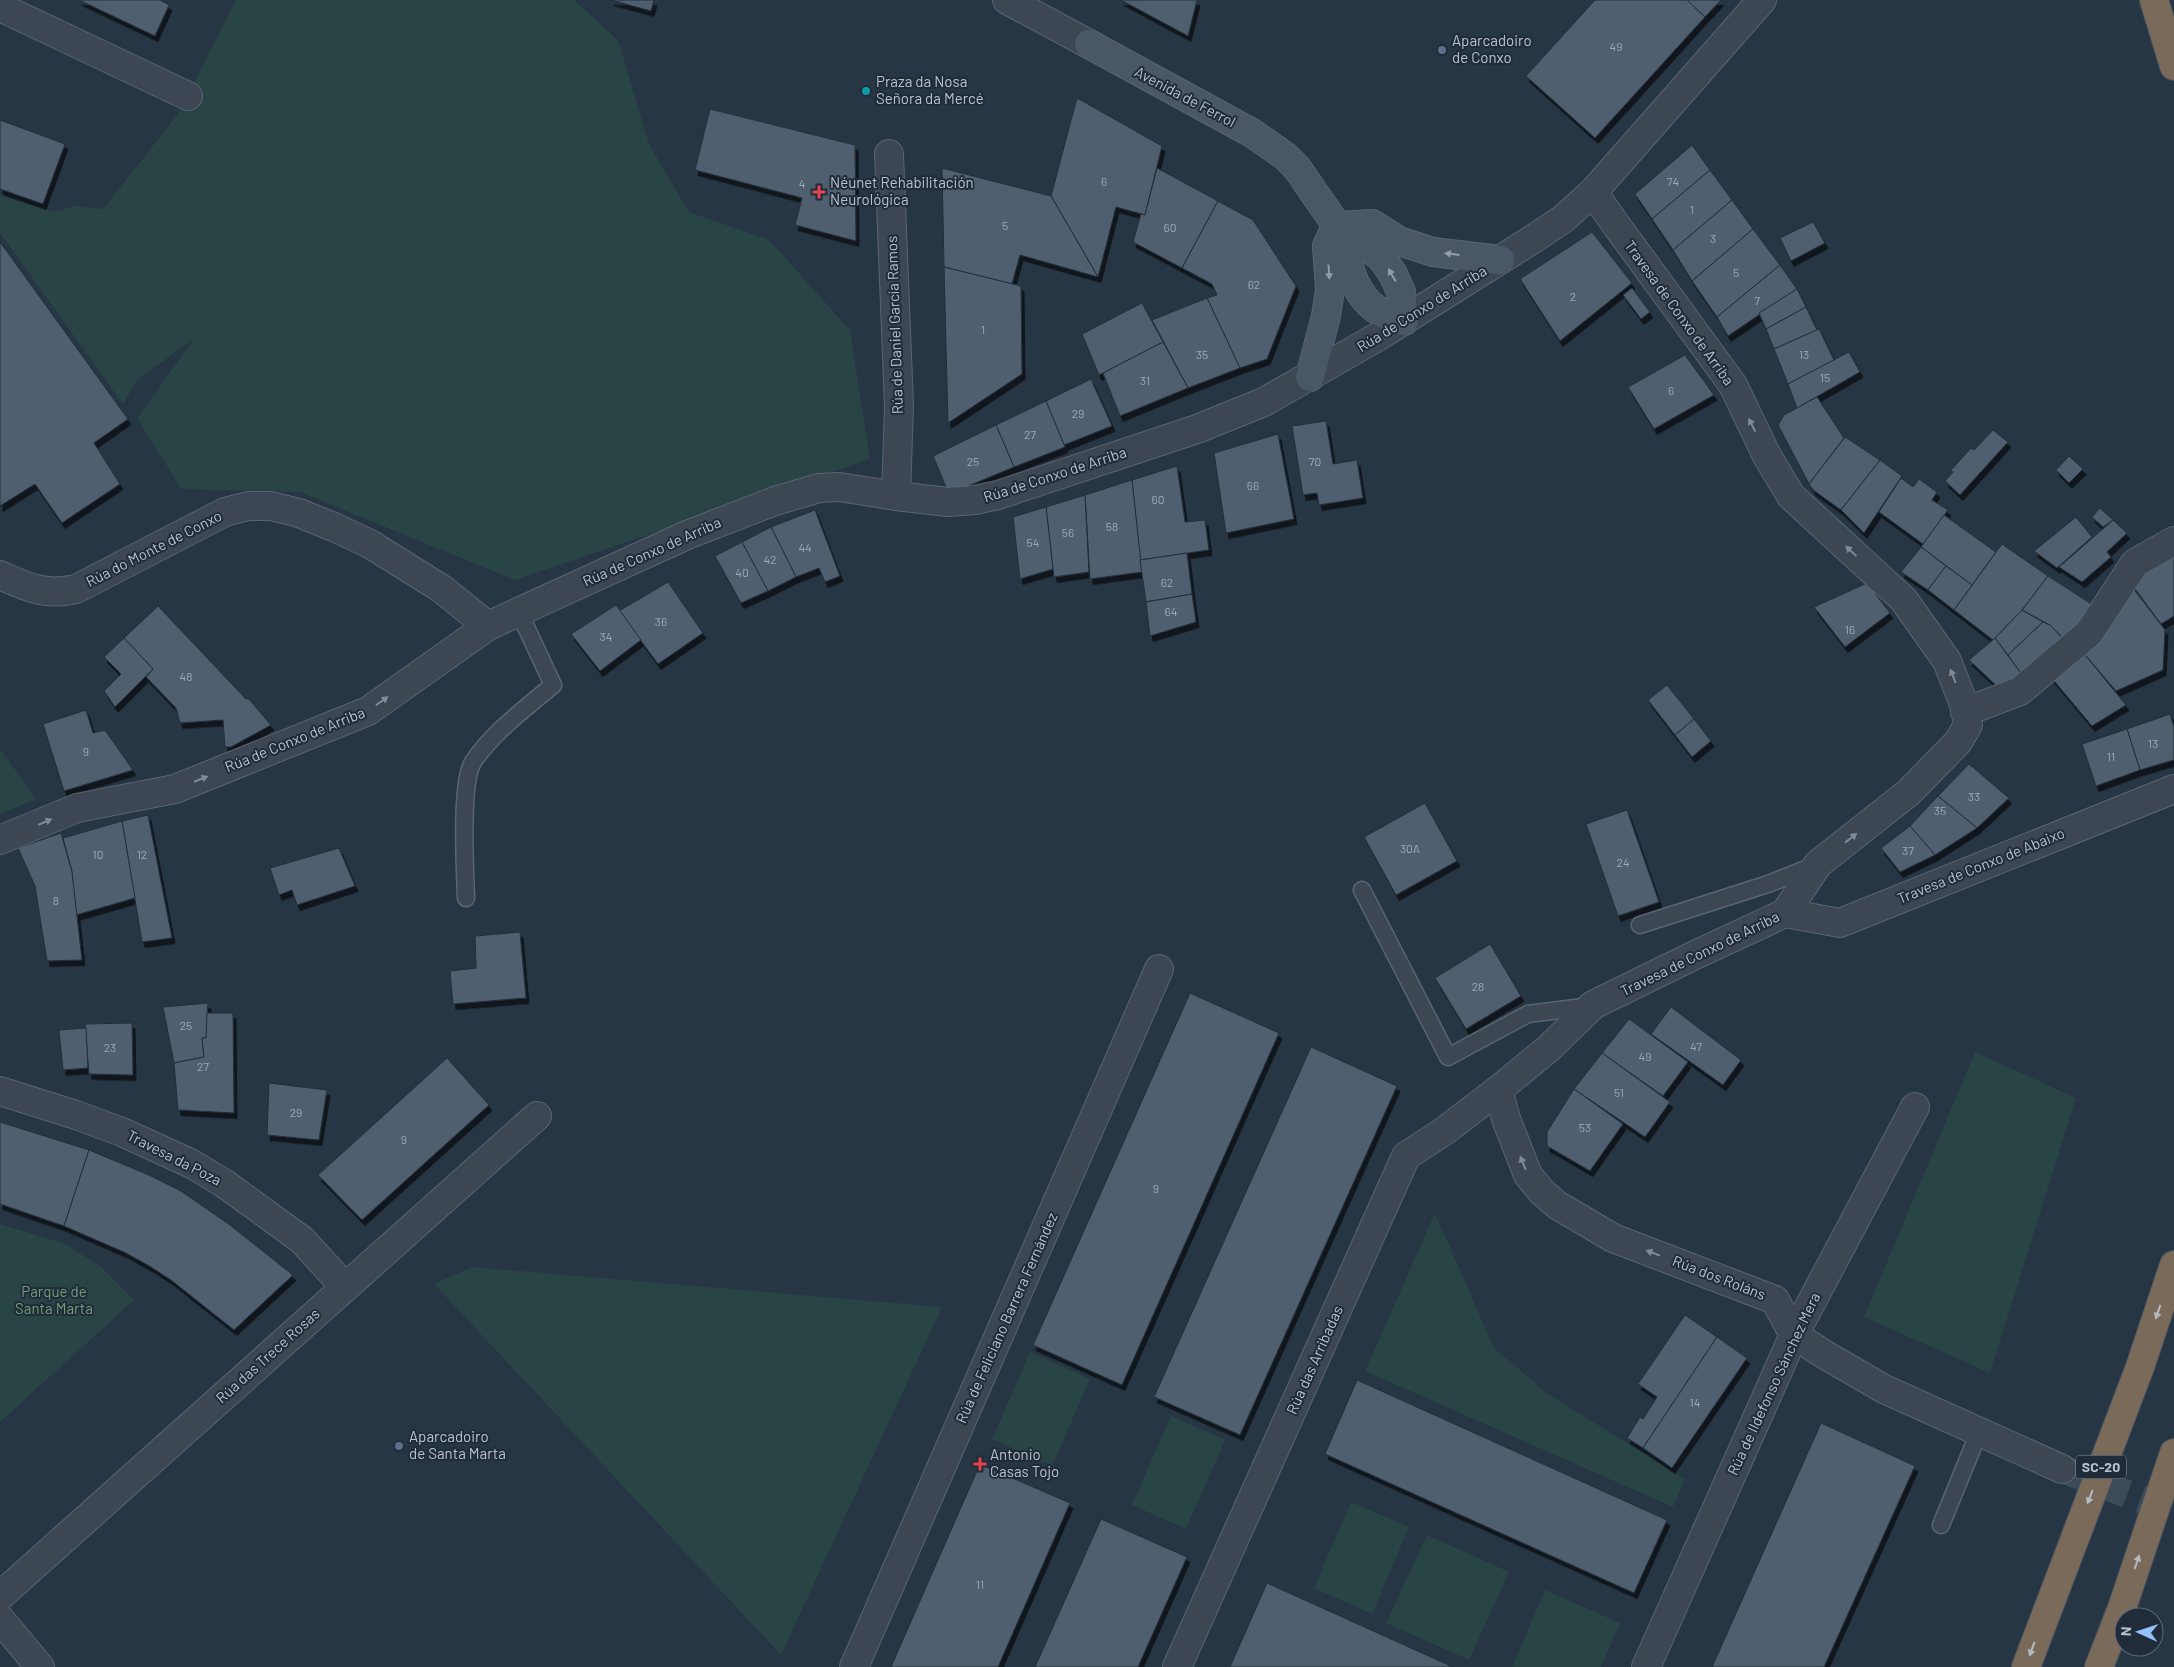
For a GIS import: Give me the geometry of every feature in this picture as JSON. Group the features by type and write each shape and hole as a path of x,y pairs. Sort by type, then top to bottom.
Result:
{"highway":[{"path":"2154,0 2174,66"},
{"name":"SC-20","path":"2026,1667 2140,1367 2174,1265"},
{"path":"2099,1667 2122,1608 2174,1453"}],"street":[{"name":"Avenida de Ferrol","path":"1007,0 1252,133 1272,146 1297,168 1337,226"},
{"name":"Rúa de Conxo de Arriba","path":"0,840 77,808 175,789 368,711 488,626 687,535 776,500 819,488 839,487 948,502 974,500 998,494 1243,412 1285,392 1404,321 1563,219 1593,192 1762,0"},
{"path":"0,7 188,96"},
{"name":"Rúa de Daniel García Ramos","path":"889,154 899,406 896,496"},
{"name":"Travesa de Conxo de Arriba","path":"1498,1090 1549,1048 1593,1005 1785,913 1818,864 1908,793 1954,746 1968,725 1966,712 1947,661 1904,600 1791,496 1767,456 1733,385 1593,192"},
{"path":"1337,226 1372,224 1399,241 1433,252 1500,260"},
{"path":"1337,226 1380,257 1393,274 1401,292 1404,321 1378,311 1366,300 1356,285 1337,226"},
{"path":"1310,377 1326,316 1330,290 1327,246 1337,226"},
{"name":"Rúa do Monte de Conxo","path":"0,575 41,591 60,593 76,589 225,512 248,506 271,506 298,513 370,544 442,589 488,626"},
{"path":"1966,712 2020,692 2089,633 2135,563 2174,541"},
{"name":"Travesa de Conxo de Abaixo","path":"1785,913 1840,923 2174,789"},
{"name":"Rúa de Feliciano Barrera Fernández","path":"854,1667 1159,970"},
{"name":"Rúa dos Roláns","path":"1498,1090 1506,1119 1528,1175 1542,1192 1557,1205 1613,1238 1775,1300 1794,1335"},
{"name":"Rúa das Arribadas","path":"1177,1667 1406,1156 1443,1132 1498,1090"},
{"name":"Travesa da Poza","path":"0,1091 113,1128 159,1147 192,1164 225,1184 302,1240 345,1287"},
{"name":"Rúa de Ildefonso Sánchez Mera","path":"1646,1667 1794,1335 1915,1107"},
{"name":"Rúa das Trece Rosas","path":"0,1596 537,1116"},
{"path":"1794,1335 1884,1389 2062,1469"},
{"path":"0,1620 40,1667"}],"lane":[{"path":"466,898 465,800 472,763 501,728 553,685 519,612"},
{"path":"1640,924 1768,884 1818,864"},
{"name":"Travesa de Conxo de Arriba","path":"1362,890 1448,1057 1528,1014 1593,1005"},
{"path":"1941,1525 1979,1432"}],"green space":[{"path":"236,0 574,0 618,40 649,144 689,212 769,240 850,330 870,459 515,580 300,492 181,489 137,418 195,338 138,379 123,404 0,233 0,195 54,212 76,206 103,209 178,114"},
{"path":"0,749 36,799 0,814"},
{"path":"1975,1052 2076,1098 1990,1373 1864,1317"},
{"path":"1435,1213 1494,1348 1548,1394 1685,1479 1673,1507 1365,1371"},
{"name":"Parque de Santa Marta","path":"0,1224 65,1244 100,1266 134,1300 0,1422"},
{"path":"472,1267 942,1307 781,1655 434,1284"},
{"path":"1030,1352 1090,1379 1052,1466 992,1439"},
{"path":"1171,1416 1225,1440 1186,1529 1132,1505"},
{"path":"1351,1502 1409,1527 1372,1614 1314,1588"},
{"path":"1427,1535 1509,1572 1469,1660 1386,1623"},
{"path":"1545,1590 1620,1623 1601,1667 1512,1667"}],"building":[{"path":"79,0 160,0 169,5 155,36"},
{"path":"611,0 654,0 651,11"},
{"path":"1121,0 1197,0 1188,36"},
{"path":"1595,0 1687,0 1705,17 1595,138 1526,76"},
{"path":"1687,0 1721,0 1705,17"},
{"path":"1077,98 1162,146 1145,215 1116,207 1098,277 1051,196"},
{"path":"710,109 855,145 856,241 795,225 802,198 695,170"},
{"path":"0,120 65,144 43,204 0,189"},
{"path":"1692,145 1710,170 1652,219 1635,194"},
{"path":"942,168 1051,196 1098,277 1020,255 1012,284 944,267"},
{"path":"1157,168 1218,201 1182,268 1133,242 1141,214 1145,215"},
{"path":"1710,170 1732,200 1673,250 1652,219"},
{"path":"1732,200 1753,229 1692,281 1673,250"},
{"path":"1218,201 1253,220 1296,286 1267,359 1240,368 1207,298 1217,295 1212,284 1182,268"},
{"path":"1813,222 1825,243 1791,261 1780,238"},
{"path":"1753,229 1780,265 1717,317 1692,281"},
{"path":"1592,232 1632,283 1560,341 1520,279"},
{"path":"0,242 128,419 94,443 120,484 62,523 35,484 0,506"},
{"path":"1780,265 1797,289 1728,336 1717,317"},
{"path":"944,267 1021,286 1022,374 948,423"},
{"path":"1632,288 1650,312 1641,319 1623,295"},
{"path":"1797,289 1806,307 1766,329 1759,313"},
{"path":"1207,298 1240,368 1188,388 1152,320"},
{"path":"1142,303 1163,342 1099,375 1082,334"},
{"path":"1806,307 1817,330 1774,349 1766,329"},
{"path":"1819,329 1834,360 1788,384 1774,349"},
{"path":"1163,342 1188,388 1120,416 1103,373"},
{"path":"1849,352 1860,372 1797,408 1788,384"},
{"path":"1685,355 1714,395 1654,429 1628,387"},
{"path":"1091,379 1112,426 1064,445 1046,401"},
{"path":"1817,397 1844,438 1809,484 1778,425 1784,415"},
{"path":"1046,401 1065,447 1014,467 996,425"},
{"path":"1326,421 1333,464 1357,460 1363,498 1319,505 1317,493 1303,495 1292,426"},
{"path":"996,425 1014,467 949,494 933,456"},
{"path":"1993,430 2008,442 1960,495 1945,481 1953,472 1951,470 1971,448 1974,450"},
{"path":"1278,434 1294,519 1226,533 1214,453"},
{"path":"1845,437 1880,460 1841,510 1813,490 1809,484"},
{"path":"2069,456 2083,469 2069,483 2056,470"},
{"path":"1880,460 1902,476 1864,533 1841,510"},
{"path":"1177,466 1185,522 1205,520 1209,550 1140,560 1132,480"},
{"path":"1901,478 1913,487 1919,479 1937,492 1932,500 1948,510 1923,544 1879,512"},
{"path":"1132,480 1142,572 1090,579 1085,495"},
{"path":"1085,495 1089,572 1054,577 1046,507"},
{"path":"1046,507 1053,569 1020,579 1013,517"},
{"path":"2100,508 2113,520 2103,527 2092,517"},
{"path":"815,510 840,576 825,582 819,568 796,577 771,527"},
{"path":"1944,515 1996,552 1972,585 1921,547"},
{"path":"2076,517 2092,537 2057,568 2034,551"},
{"path":"2113,520 2127,533 2107,552 2111,557 2082,582 2059,567"},
{"path":"771,527 796,577 768,591 742,542"},
{"path":"742,542 768,591 741,603 715,556"},
{"path":"2002,544 2048,576 2022,610 1993,640 1954,610"},
{"path":"2174,546 2174,616 2161,624 2127,578"},
{"path":"1921,547 1946,566 1928,590 1901,572"},
{"path":"1187,553 1192,594 1146,602 1140,560"},
{"path":"1946,566 1972,585 1954,610 1928,590"},
{"path":"2048,576 2093,605 2067,643 2050,625 2022,610"},
{"path":"668,582 703,633 658,664 619,611"},
{"path":"1867,583 1890,613 1845,647 1814,607"},
{"path":"2133,588 2165,630 2163,670 2116,691 2081,650"},
{"path":"1192,594 1196,622 1150,636 1146,602"},
{"path":"616,605 641,640 600,671 571,634"},
{"path":"158,606 246,699 248,698 271,725 231,747 225,747 223,720 180,723 176,708 146,677 153,669 124,638"},
{"path":"2022,610 2043,622 2008,655 1995,638"},
{"path":"2043,622 2050,625 2067,643 2022,675 2008,655"},
{"path":"124,638 153,669 115,707 104,691 121,674 104,657"},
{"path":"1995,638 2022,675 2002,691 1969,660"},
{"path":"2081,650 2126,705 2092,726 2050,676"},
{"path":"1667,685 1694,719 1675,735 1648,700"},
{"path":"86,710 93,733 105,730 133,770 64,791 43,724"},
{"path":"2170,714 2174,727 2174,760 2140,770 2127,729"},
{"path":"1694,719 1711,741 1692,757 1675,735"},
{"path":"2127,729 2140,770 2096,786 2082,744"},
{"path":"1969,764 2009,798 1977,828 1938,796"},
{"path":"1938,796 1977,828 1935,855 1910,826"},
{"path":"1425,803 1457,861 1396,895 1364,837"},
{"path":"1627,810 1659,902 1618,916 1586,824"},
{"path":"148,815 172,938 142,942 122,821"},
{"path":"122,821 135,898 76,915 72,872 63,838"},
{"path":"1910,826 1935,855 1900,872 1881,848"},
{"path":"61,833 72,872 82,960 47,961 35,886 18,848"},
{"path":"339,848 355,886 297,905 292,890 279,895 270,868"},
{"path":"520,932 526,998 453,1004 450,971 476,968 475,936"},
{"path":"1490,944 1521,996 1466,1029 1435,978"},
{"path":"1190,993 1279,1033 1122,1385 1033,1345"},
{"path":"208,1003 206,1038 202,1038 204,1057 174,1063 163,1007"},
{"path":"1671,1007 1741,1060 1723,1085 1651,1034"},
{"path":"207,1013 233,1013 234,1113 178,1110 174,1063 204,1057 202,1038 206,1038"},
{"path":"1629,1019 1688,1062 1663,1096 1602,1053"},
{"path":"132,1023 133,1075 89,1074 85,1024"},
{"path":"86,1028 88,1068 63,1070 59,1030"},
{"path":"1311,1047 1397,1086 1240,1435 1154,1397"},
{"path":"1602,1053 1670,1102 1645,1137 1574,1089"},
{"path":"447,1058 489,1105 362,1220 318,1175"},
{"path":"269,1083 327,1090 319,1140 267,1135"},
{"path":"1574,1089 1623,1124 1590,1171 1547,1146 1547,1132"},
{"path":"0,1122 89,1150 64,1226 0,1204"},
{"path":"89,1150 149,1175 181,1191 230,1225 293,1275 234,1330 171,1280 151,1267 126,1253 64,1226"},
{"path":"1685,1315 1717,1337 1643,1448 1627,1438 1640,1417 1643,1419 1657,1397 1638,1384"},
{"path":"1717,1337 1747,1358 1672,1468 1643,1448"},
{"path":"1357,1380 1667,1520 1634,1593 1325,1454"},
{"path":"1821,1423 1915,1466 1824,1667 1712,1667"},
{"path":"980,1464 1070,1503 998,1667 891,1667"},
{"path":"1101,1519 1187,1557 1138,1667 1035,1667"},
{"path":"1267,1583 1453,1667 1230,1667"}],"tunnel":[{"path":"2062,1469 2174,1512"}],"place":[{"name":"Aparcadoiro de Conxo","path":"1442,50"},
{"name":"Praza da Nosa Señora da Mercé","path":"866,91"},
{"name":"Néunet Rehabilitación Neurológica","path":"819,192"},
{"name":"Aparcadoiro de Santa Marta","path":"399,1446"},
{"name":"Antonio Casas Tojo","path":"980,1464"}]}
